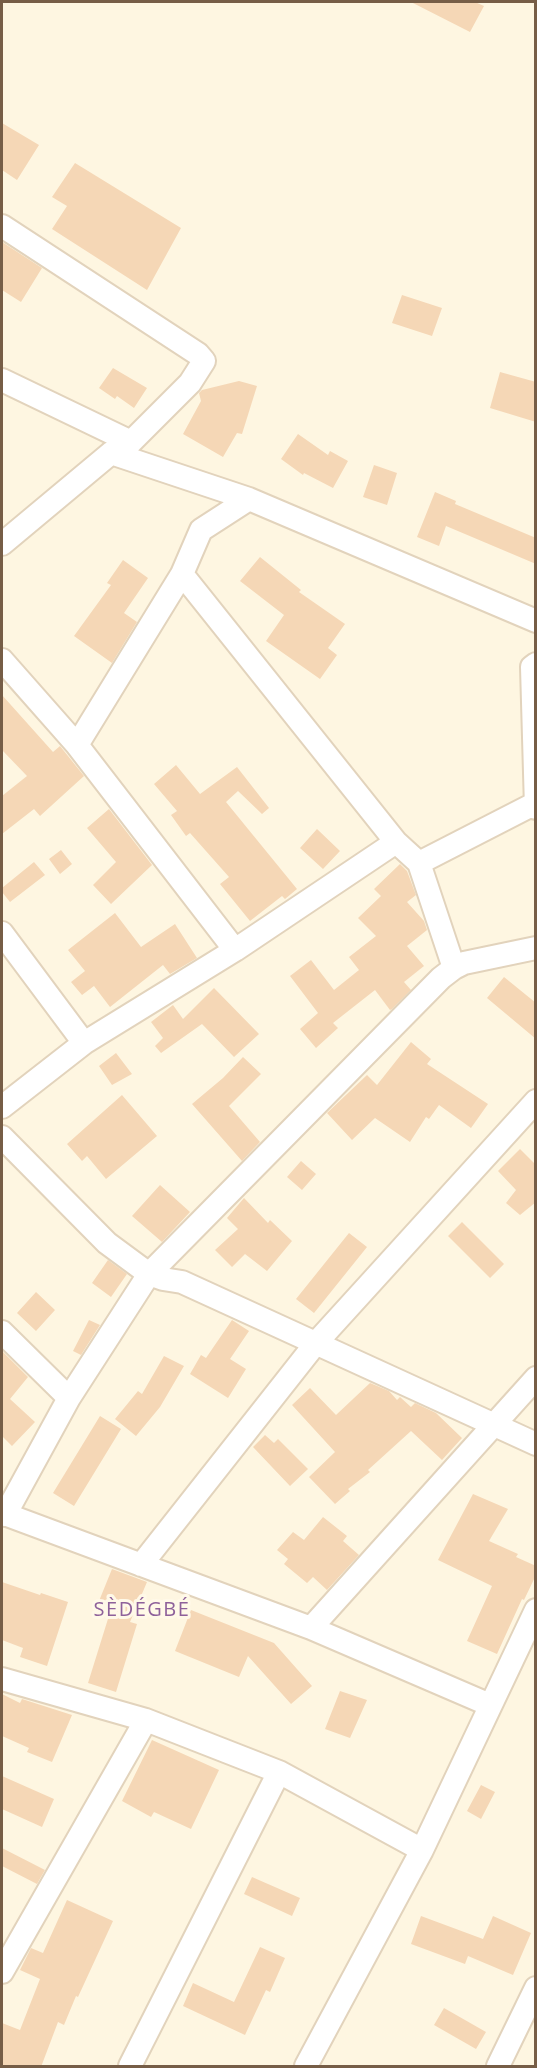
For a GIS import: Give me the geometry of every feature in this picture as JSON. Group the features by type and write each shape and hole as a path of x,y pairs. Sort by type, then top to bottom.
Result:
{"street":[{"path":"2,226 198,354 204,361 190,383 131,442 111,453 2,544"},
{"path":"2,380 131,442"},
{"path":"111,453 249,499 536,621"},
{"path":"77,745 182,574 201,530 249,499"},
{"path":"182,574 396,842 419,863 454,968"},
{"path":"2,660 77,745 235,950"},
{"path":"419,863 535,806 535,715 532,668 536,664"},
{"path":"2,1107 84,1043 235,950 396,842"},
{"path":"2,933 84,1043"},
{"path":"490,1705 311,1628 4,1514 69,1398 149,1274 424,993 454,968 481,959 536,948"},
{"path":"141,1565 316,1343 536,1101"},
{"path":"2,1137 106,1243 149,1274 182,1282 536,1444"},
{"path":"2,1332 69,1398"},
{"path":"311,1628 536,1378"},
{"path":"306,2067 422,1850 536,1610"},
{"path":"2,1679 146,1720 279,1772 422,1850"},
{"path":"2,1972 146,1720"},
{"path":"130,2067 279,1772"},
{"path":"498,2067 536,1988"}],"building":[{"path":"411,2 475,2 484,6 470,32"},
{"path":"2,123 39,145 17,180 2,170"},
{"path":"75,163 181,228 147,290 52,229 67,206 52,197"},
{"path":"2,242 42,268 21,302 2,290"},
{"path":"402,295 442,308 432,336 392,323"},
{"path":"113,368 147,388 134,408 117,396 115,399 99,388"},
{"path":"500,372 536,382 536,422 490,408"},
{"path":"239,381 257,386 242,434 237,433 223,457 183,434 201,401 199,393 202,390"},
{"path":"298,434 328,455 330,451 348,461 333,488 304,473 303,475 281,459"},
{"path":"374,465 397,473 387,505 363,497"},
{"path":"435,492 456,501 455,504 536,538 536,564 446,526 439,546 417,537"},
{"path":"260,557 301,590 299,592 345,624 328,648 337,655 320,679 266,641 284,615 240,581"},
{"path":"123,560 148,578 124,613 137,622 112,663 74,636 111,585 107,583"},
{"path":"2,695 53,752 60,746 84,776 40,816 34,809 2,834 2,796 27,776 2,750"},
{"path":"176,765 200,794 237,767 269,808 262,814 238,791 226,802 297,889 285,899 282,896 250,921 220,884 229,877 190,833 186,836 171,815 177,811 154,784"},
{"path":"109,809 152,865 111,904 93,885 116,862 87,828"},
{"path":"317,829 340,851 323,869 300,848"},
{"path":"61,850 72,864 60,874 49,859"},
{"path":"34,862 45,875 10,902 2,892 2,888"},
{"path":"400,864 407,871 416,895 407,902 424,921 427,930 407,946 424,966 404,982 411,990 392,1009 390,1010 375,990 333,1023 338,1028 316,1048 300,1029 318,1013 290,976 311,960 334,990 359,970 349,957 376,936 358,918 381,896 374,889"},
{"path":"115,913 141,947 175,924 197,958 170,974 163,965 110,1007 94,986 82,995 71,982 85,971 68,950"},
{"path":"504,977 536,1003 536,1039 487,998"},
{"path":"214,988 259,1034 234,1057 202,1024 161,1053 155,1046 163,1038 151,1022 173,1005 183,1019"},
{"path":"411,1042 431,1059 427,1064 488,1104 471,1128 439,1105 429,1119 426,1117 410,1142 375,1118 352,1140 327,1113 367,1075 377,1085"},
{"path":"116,1053 132,1074 112,1085 99,1066"},
{"path":"243,1057 261,1074 229,1106 260,1142 242,1161 192,1104 223,1078"},
{"path":"122,1095 157,1136 106,1179 87,1156 82,1161 67,1144"},
{"path":"520,1149 536,1165 536,1202 520,1215 506,1203 516,1190 498,1171"},
{"path":"301,1161 316,1174 302,1190 287,1177"},
{"path":"160,1185 190,1212 162,1242 132,1216"},
{"path":"244,1198 268,1223 270,1220 292,1241 267,1271 245,1254 232,1267 215,1250 238,1229 227,1218"},
{"path":"462,1222 504,1264 490,1278 448,1236"},
{"path":"349,1233 367,1247 314,1313 296,1299"},
{"path":"108,1260 127,1274 111,1297 92,1283"},
{"path":"36,1292 55,1310 36,1331 17,1313"},
{"path":"89,1320 100,1325 81,1355 73,1351"},
{"path":"232,1320 249,1331 230,1359 246,1369 228,1398 190,1374 201,1355 206,1358"},
{"path":"2,1351 28,1377 10,1399 35,1422 12,1446 2,1436"},
{"path":"164,1356 184,1366 160,1407 136,1436 115,1419 138,1391 142,1394"},
{"path":"370,1383 389,1391 397,1400 400,1397 411,1407 415,1403 436,1413 462,1438 442,1460 411,1431 368,1470 370,1472 348,1489 350,1491 335,1504 309,1477 335,1452 292,1405 310,1388 336,1415"},
{"path":"100,1416 121,1429 74,1506 53,1493"},
{"path":"265,1435 274,1443 278,1439 308,1469 290,1486 253,1447"},
{"path":"473,1494 508,1509 489,1541 518,1554 516,1557 536,1566 536,1575 524,1600 522,1599 497,1654 467,1641 492,1586 438,1560"},
{"path":"323,1517 347,1536 343,1541 359,1555 327,1590 313,1577 307,1583 284,1564 288,1559 277,1550 293,1532 304,1540"},
{"path":"112,1569 147,1582 130,1622 137,1624 116,1692 88,1683 112,1606 99,1601"},
{"path":"2,1582 68,1602 47,1666 20,1657 23,1648 2,1640"},
{"path":"191,1610 274,1643 312,1686 291,1704 248,1656 239,1677 175,1651"},
{"path":"340,1691 367,1700 350,1738 325,1729"},
{"path":"2,1694 20,1703 22,1699 72,1715 52,1762 27,1752 29,1748 2,1736"},
{"path":"152,1740 219,1770 191,1829 154,1812 151,1817 122,1801"},
{"path":"2,1776 54,1799 42,1827 2,1809"},
{"path":"481,1785 495,1792 481,1819 467,1811"},
{"path":"2,1848 45,1870 37,1884 2,1866"},
{"path":"252,1877 300,1898 292,1916 244,1894"},
{"path":"67,1900 113,1921 64,2025 58,2022 41,2067 2,2067 2,2023 20,2030 40,1979 20,1970 31,1948 43,1953"},
{"path":"421,1916 483,1939 493,1916 531,1933 513,1975 468,1956 465,1964 411,1944"},
{"path":"260,1947 285,1958 270,1992 266,1990 245,2035 183,2006 193,1983 234,2002"},
{"path":"444,2008 486,2032 476,2049 434,2025"}],"district":[{"name":"SÈDÉGBÉ","path":"142,1610"}]}
